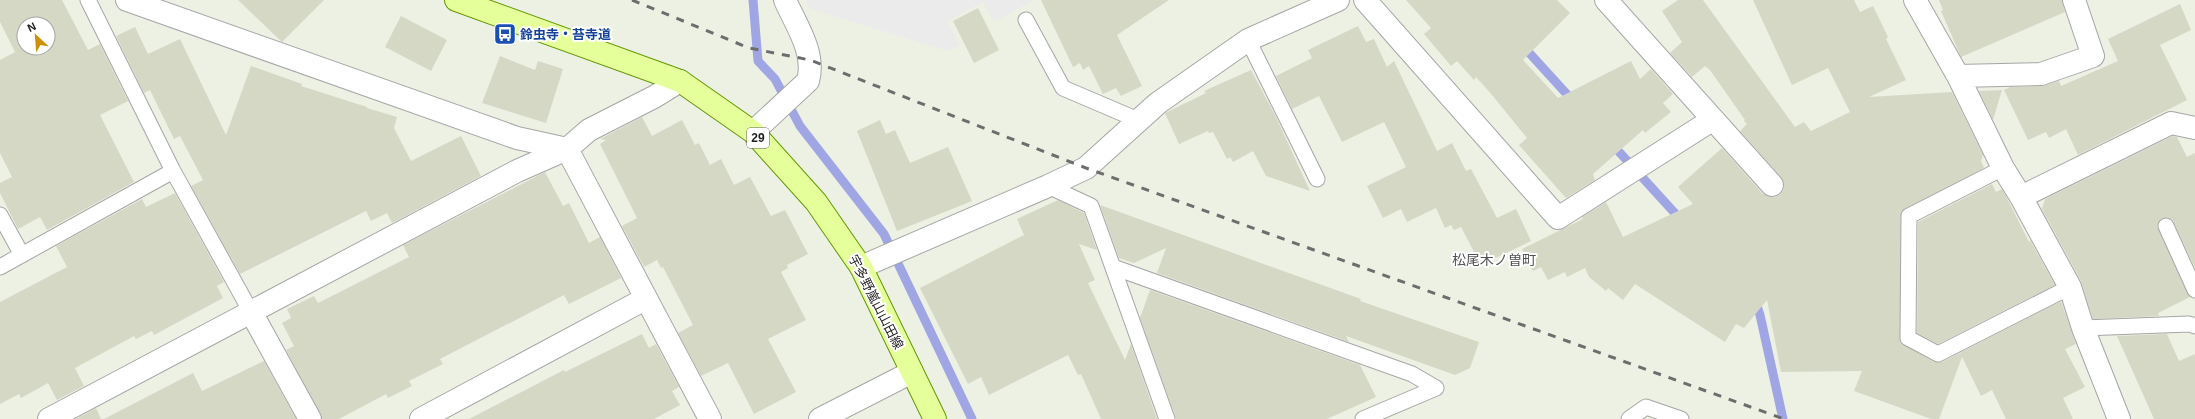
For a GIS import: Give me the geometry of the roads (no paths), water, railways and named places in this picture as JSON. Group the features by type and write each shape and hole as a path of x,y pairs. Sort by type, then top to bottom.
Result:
{"main road":[{"name":"宇多野嵐山山田線","path":"456,0 680,81 753,132 816,202 861,267 935,419"}],"street":[{"path":"127,0 517,138 567,149 710,419"},
{"path":"753,132 808,81 810,73 809,51 785,0"},
{"path":"861,267 1086,168 1158,103 1248,40 1338,0"},
{"path":"1365,0 1558,218 1712,120"},
{"path":"1606,0 1712,120 1772,185"},
{"path":"1914,0 1958,76 2003,168 2021,197 2070,287 2083,328 2119,419"},
{"path":"1958,76 2041,74 2093,56 2074,0"},
{"path":"49,419 517,171 567,149 589,130 654,97 680,81"},
{"path":"2021,197 2171,123 2195,128"},
{"path":"421,419 646,299"},
{"path":"251,312 310,419"},
{"path":"820,419 912,372"}],"lane":[{"path":"88,0 173,171 251,312"},
{"path":"1026,20 1063,88 1138,120"},
{"path":"1248,40 1317,179"},
{"path":"2003,168 1909,216 1908,338 1938,354 2070,287"},
{"path":"0,267 173,171"},
{"path":"1048,186 1091,206 1167,419"},
{"path":"0,215 22,255"},
{"path":"2166,226 2195,290"},
{"path":"1113,267 1412,374 1436,388 1363,419"},
{"path":"2083,328 2189,324 2195,326"},
{"path":"1628,419 1646,407 1680,419"}],"waterway":[{"path":"753,0 758,61 775,79 800,126 884,234 972,419"},
{"path":"1522,45 1574,102"},
{"path":"1611,143 1682,221"},
{"path":"1753,301 1757,306 1760,315 1783,419"}],"railway":[{"path":"632,0 749,48 810,60 1086,168 1784,419"}],"place":[{"name":"鈴虫寺・苔寺道","path":"505,34"}],"district":[{"name":"松尾木ノ曽町","path":"1494,260"}]}
